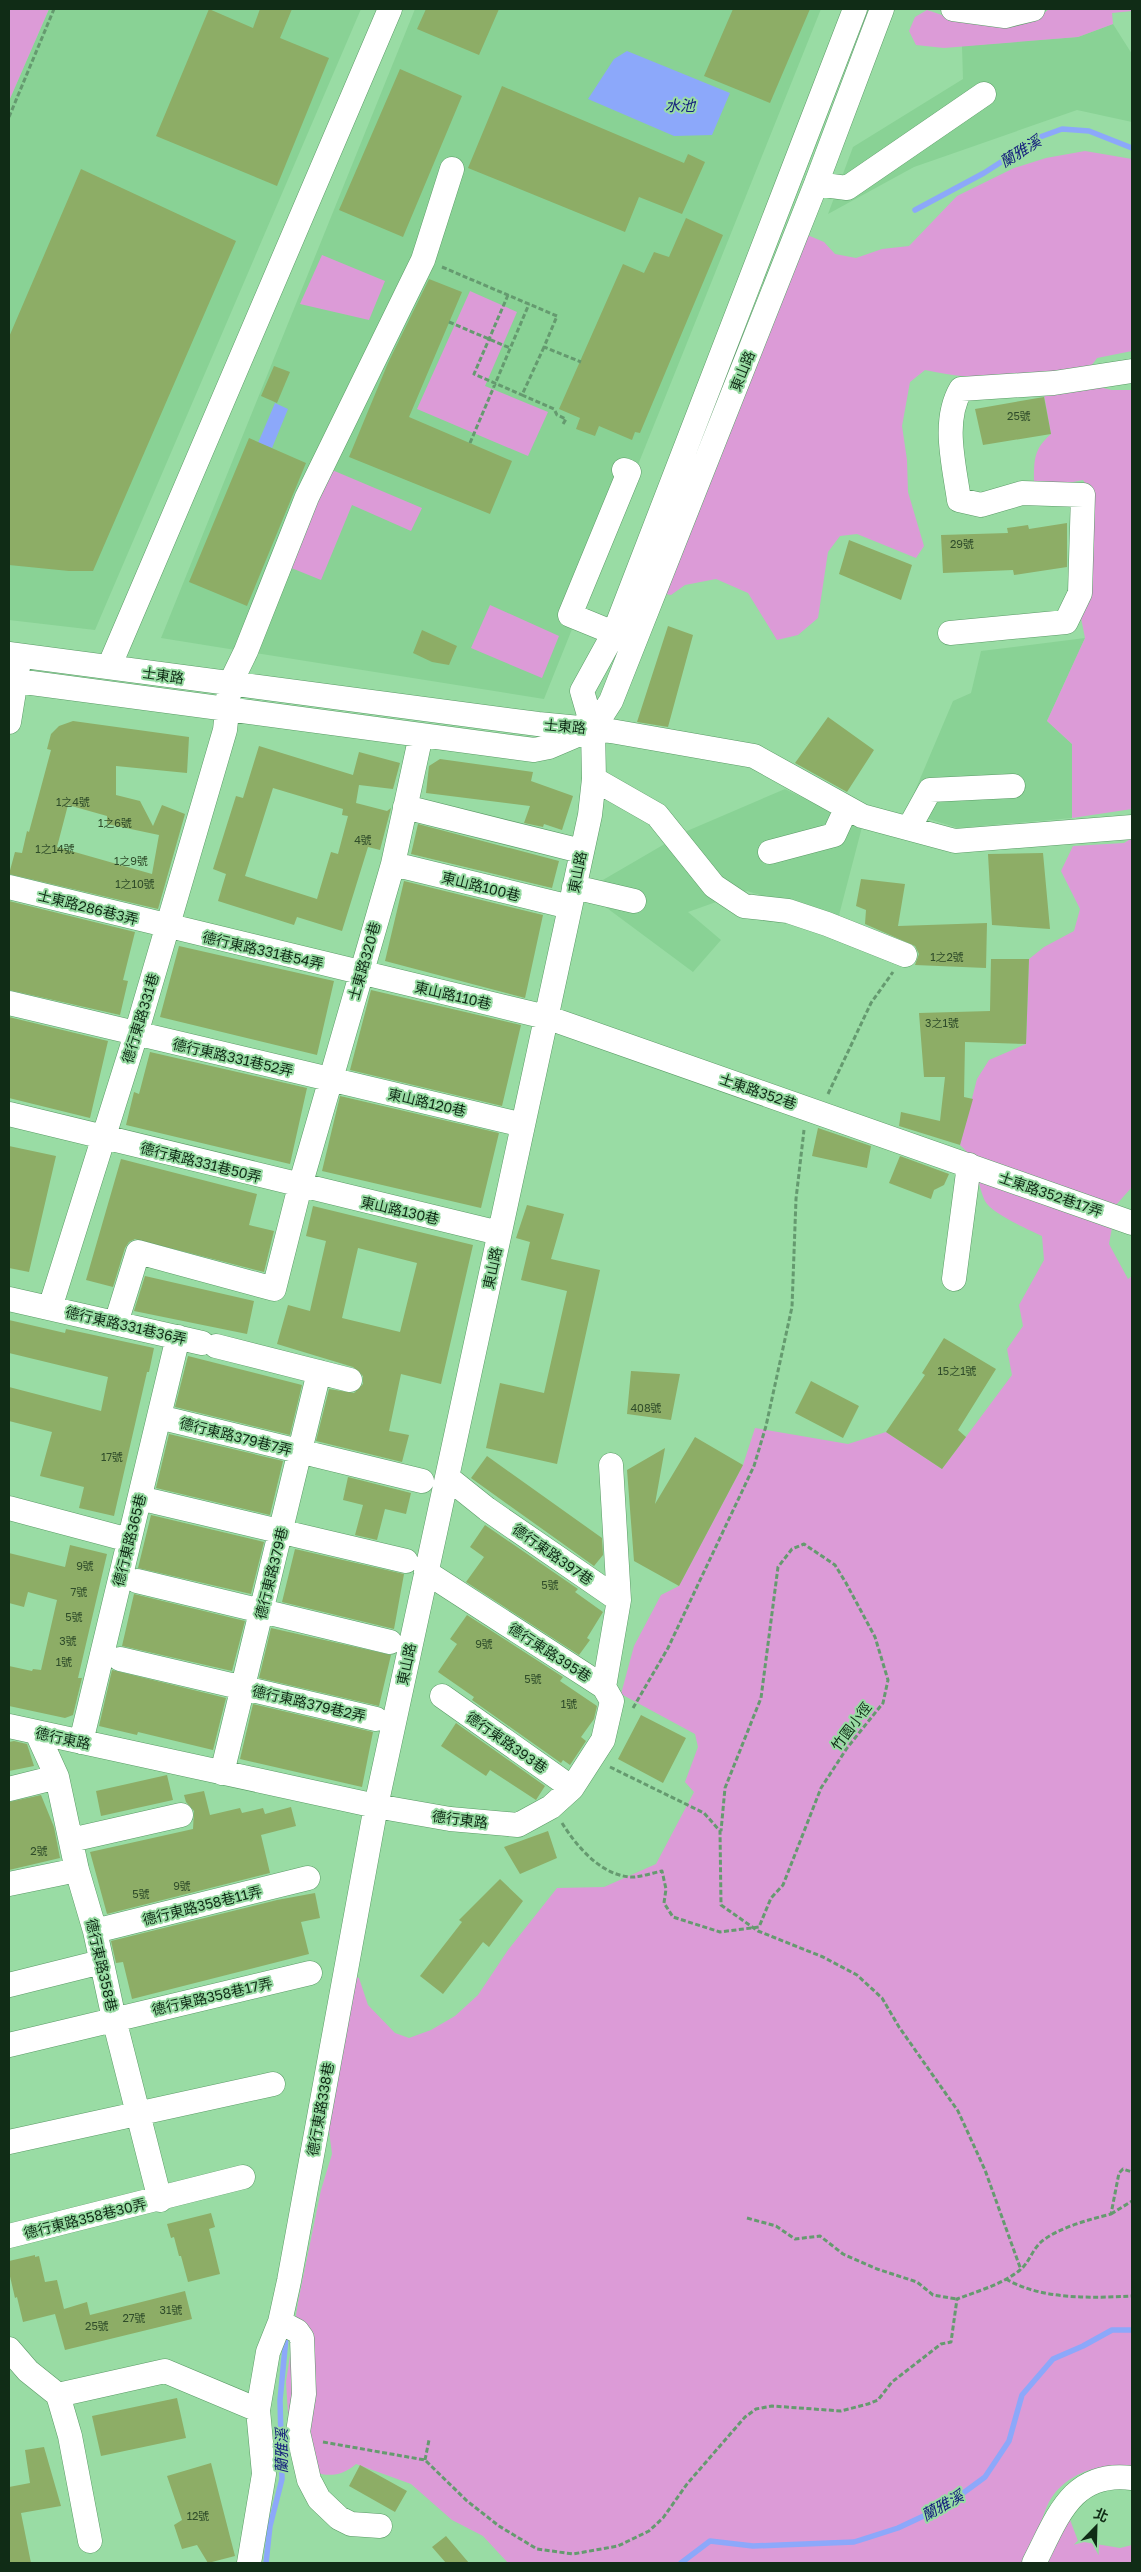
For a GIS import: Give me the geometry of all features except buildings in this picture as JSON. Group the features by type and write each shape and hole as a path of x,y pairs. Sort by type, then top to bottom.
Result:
{"street":[{"path":"109,667 390,9"},
{"name":"東山路","path":"376,1806 416,1567 447,1477 590,815 594,779 593,729 582,691 614,633 856,9"},
{"name":"東山路","path":"593,729 610,701 816,184 882,9"},
{"path":"953,9 1005,16 1033,9"},
{"path":"816,184 847,188 984,94"},
{"name":"德行東路331巷","path":"50,1308 136,1034 225,730 230,684 246,651 307,497 423,260 452,169"},
{"path":"950,633 1066,622 1080,593 1083,495 1022,493 981,505 959,500 951,433 954,401 961,389 1054,383 1132,371"},
{"path":"614,633 570,614 629,472 624,470"},
{"path":"9,722 14,654"},
{"name":"士東路","path":"14,654 230,684 593,729"},
{"name":"士東路","path":"13,680 534,750 549,747 593,729"},
{"path":"593,729 754,756 862,816 955,841 1132,828"},
{"name":"士東路320巷","path":"116,1323 138,1252 274,1289 300,1186 393,864 421,734"},
{"path":"594,779 657,815 714,886 744,906 788,911 827,924 904,955"},
{"path":"909,828 930,790 1013,786"},
{"path":"405,807 581,851"},
{"path":"770,852 834,835 846,808"},
{"name":"東山路100巷","path":"393,864 572,897 634,901"},
{"name":"士東路286巷3弄","path":"9,887 167,927"},
{"name":"德行東路331巷54弄","path":"167,927 360,973"},
{"name":"東山路110巷","path":"360,973 546,1017"},
{"name":"德行東路331巷52弄","path":"9,1003 331,1079"},
{"name":"士東路352巷","path":"546,1017 969,1165"},
{"name":"東山路120巷","path":"331,1079 523,1125"},
{"name":"德行東路331巷50弄","path":"9,1114 300,1186"},
{"path":"954,1279 969,1165"},
{"name":"士東路352巷17弄","path":"969,1165 1128,1215"},
{"name":"東山路130巷","path":"300,1186 499,1233"},
{"path":"9,1299 50,1308"},
{"name":"德行東路331巷36弄","path":"50,1308 209,1344 319,1372"},
{"name":"德行東路365巷","path":"81,1742 178,1337"},
{"path":"319,1372 350,1380"},
{"name":"德行東路379巷","path":"222,1773 319,1372"},
{"name":"德行東路379巷7弄","path":"171,1420 422,1481"},
{"name":"德行東路","path":"9,1726 376,1806 450,1820 518,1825 550,1807 572,1788 603,1740 612,1701 604,1686 619,1600 611,1466"},
{"name":"德行東路397巷","path":"447,1477 486,1509 619,1600"},
{"path":"152,1501 416,1567"},
{"path":"9,1508 129,1540"},
{"name":"德行東路395巷","path":"416,1567 604,1686"},
{"path":"137,1581 390,1642"},
{"name":"德行東路379巷2弄","path":"120,1660 376,1719"},
{"name":"德行東路393巷","path":"442,1696 572,1788"},
{"name":"德行東路358巷","path":"37,1733 57,1777 77,1870 95,1931 114,2019 160,2200"},
{"path":"9,1789 57,1777"},
{"name":"德行東路338巷","path":"250,2563 264,2474 258,2410 268,2352 280,2322 376,1806"},
{"path":"71,1840 181,1815"},
{"path":"9,1884 77,1870"},
{"name":"德行東路358巷11弄","path":"95,1931 308,1878"},
{"path":"9,1985 101,1962"},
{"name":"德行東路358巷17弄","path":"9,2044 310,1972"},
{"path":"9,2142 273,2084"},
{"name":"德行東路358巷30弄","path":"9,2236 160,2200 243,2177"},
{"path":"280,2322 297,2331 302,2338 304,2394 298,2432 309,2480 319,2499 339,2518 351,2524 380,2526"},
{"path":"9,2349 28,2371 58,2395 70,2436 90,2541"},
{"path":"58,2395 165,2371 258,2410"},
{"path":"1034,2563 1061,2509 1077,2491 1094,2481 1121,2476 1132,2478"}],"path":[{"path":"9,117 54,9"},
{"path":"423,260 558,316 522,395"},
{"path":"508,295 474,374 554,409 556,415 566,419 563,424"},
{"path":"470,443 529,304"},
{"path":"449,322 510,348"},
{"path":"544,347 581,362"},
{"path":"631,1711 668,1648 754,1466 766,1426 792,1307 796,1199 804,1127 826,1097 871,1003 904,955"},
{"name":"竹園小徑","path":"721,1832 726,1788 762,1698 778,1567 792,1549 804,1544 835,1565 875,1637 888,1680 883,1703 847,1748 820,1788 783,1885 771,1898 759,1927 753,1928"},
{"path":"612,1759 610,1768 704,1813 721,1832 721,1905 753,1928 857,1975 882,1998 899,2027 958,2111 985,2170 1021,2270"},
{"path":"550,1807 576,1846 607,1869 633,1877 662,1871 666,1889 664,1903 673,1917 720,1932 753,1928"},
{"path":"1111,2214 1119,2173 1123,2169 1132,2172"},
{"path":"789,2240 820,2236 843,2254 877,2269 917,2282 933,2295 957,2299 1005,2279 1021,2270 1040,2243 1059,2231 1076,2226 1085,2220 1111,2214 1132,2202"},
{"path":"747,2218 776,2226 795,2239"},
{"path":"1005,2279 1019,2287 1080,2298 1132,2296"},
{"path":"319,2441 360,2450 425,2460 467,2501 499,2526 537,2549 573,2554 618,2546 649,2531 663,2518 698,2470 732,2434 745,2417 756,2409 772,2406 841,2411 878,2400 892,2382 940,2344 950,2342 957,2299"},
{"path":"425,2460 430,2440"}],"shaded area":[{"path":"9,9 49,9 9,101"},
{"path":"49,9 361,9 95,630 9,620 9,101"},
{"path":"415,9 821,9 544,699 161,638"},
{"path":"1049,9 1132,9 1132,11 1112,13 1113,24 1078,37 944,48 916,45 909,31 915,17 927,10 951,18 1043,14"},
{"path":"1113,24 1132,54 1132,122 1077,110 914,167 828,214 853,147 963,79 962,46 1078,37"},
{"path":"1085,151 1132,159 1132,351 1097,358 1087,372 987,378 967,377 925,370 910,382 902,426 907,460 908,492 924,546 916,558 857,534 840,536 828,552 818,618 798,635 777,640 748,593 716,579 685,585 671,595 661,593 805,234 824,242 835,254 856,258 882,249 909,246 957,196 1014,168 1046,158"},
{"path":"322,255 385,281 369,320 300,304"},
{"path":"470,291 517,312 485,386 548,412 528,456 417,409"},
{"path":"1090,385 1112,390 1132,390 1132,809 1072,818 1072,744 1047,721 1085,638 1081,618 1093,496 1083,480 1053,486 1034,481 1034,466 1038,450 1045,439 1051,434 1043,389"},
{"path":"325,467 422,508 411,531 352,505 321,580 284,565"},
{"path":"490,605 559,636 542,678 471,648"},
{"path":"1085,638 1047,721 1072,744 1072,818 958,828 906,812 953,701 971,693 981,651"},
{"path":"785,789 862,827 838,919 747,891 688,912 721,940 693,972 584,891 687,831"},
{"path":"1132,838 1132,1187 1116,1205 1109,1244 1128,1279 1132,1276 1132,2469 1120,2467 1097,2468 1064,2483 1049,2502 1025,2563 508,2563 483,2536 452,2520 411,2484 356,2464 346,2471 336,2474 324,2475 312,2472 289,2429 286,2382 298,2302 321,2190 332,2154 327,2115 353,1976 359,1978 368,2005 395,2033 409,2038 431,2030 455,2016 478,1995 508,1950 557,1888 604,1887 656,1864 694,1792 685,1782 698,1747 695,1734 621,1694 634,1646 661,1595 679,1586 743,1465 755,1428 848,1444 886,1432 942,1469 1012,1375 1007,1349 1023,1326 1019,1305 1044,1260 1042,1236 1011,1221 989,1206 985,1201 970,1157 960,1145 977,1079 989,1060 1026,1044 1029,959 1044,947 1074,931 1080,909 1061,871 1073,846 1124,843"},
{"path":"1069,2517 1078,2541 1120,2548 1132,2545 1132,2563 1042,2563"}],"water":[{"name":"水池","path":"627,51 730,93 712,135 674,136 588,99 614,59"},
{"path":"275,403 288,409 272,448 258,443"}],"waterway":[{"name":"蘭雅溪","path":"915,210 984,173 1040,137 1062,129 1089,131 1132,148"},
{"name":"蘭雅溪","path":"681,2563 710,2541 753,2546 854,2542 898,2528 947,2505 985,2477 1009,2441 1022,2395 1053,2359 1083,2346 1112,2330 1132,2330"},
{"name":"蘭雅溪","path":"266,2563 270,2526 282,2479 280,2400 286,2338"}]}
